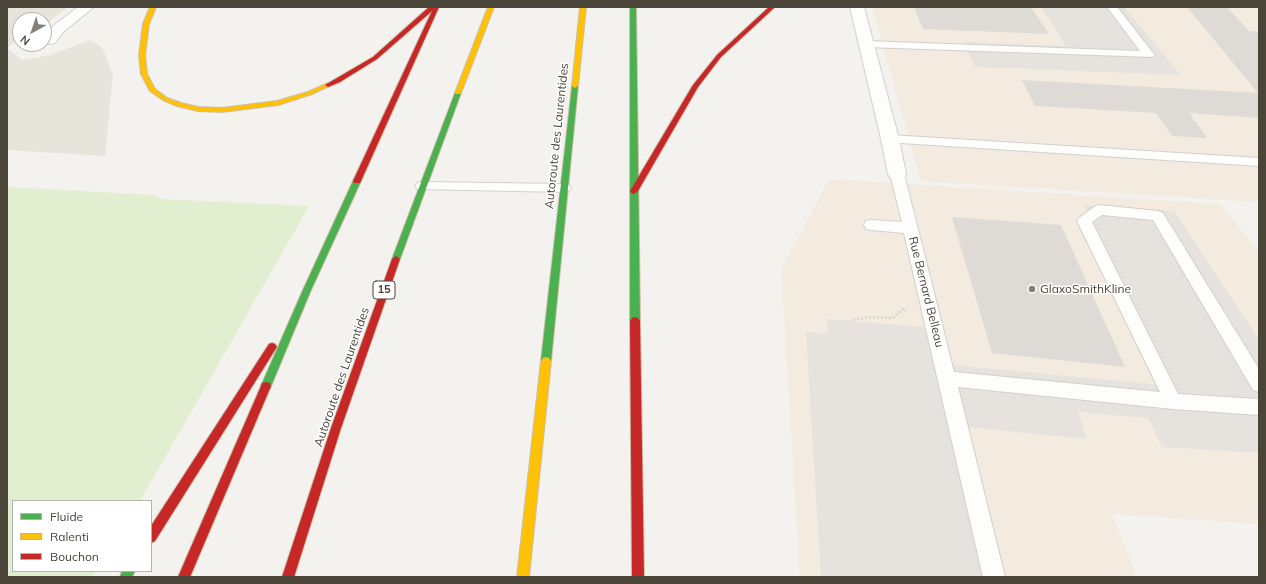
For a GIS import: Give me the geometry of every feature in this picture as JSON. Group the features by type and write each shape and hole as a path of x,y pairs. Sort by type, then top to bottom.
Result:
{"highway":[{"path":"153,7 146,24 142,55 144,74 152,90 160,97 179,105 198,109 222,110 254,107 278,102 310,93 338,81 375,58 432,7"},
{"path":"184,577 307,290 436,7"},
{"name":"Autoroute des Laurentides","path":"288,577 336,428 422,186 491,7"},
{"name":"Autoroute des Laurentides","path":"523,577 583,7"},
{"path":"633,7 638,577"},
{"path":"634,192 695,86 719,56 772,7"},
{"path":"152,535 307,290"}],"street":[{"path":"52,37 58,29 87,7"},
{"name":"Rue Bernard Belleau","path":"857,7 890,139 897,174"}],"lane":[{"path":"866,44 1149,55 1112,7"},
{"path":"890,139 1259,162"},
{"name":"Rue Bernard Belleau","path":"897,174 994,577"},
{"path":"422,186 564,188"},
{"path":"1173,401 1084,221 1099,210 1158,216 1259,385"},
{"path":"871,225 910,228"},
{"path":"947,379 1173,401 1259,407"}],"path":[{"path":"853,320 869,317 892,318 903,309 909,312"}],"shaded area":[{"path":"7,7 68,7 52,20 52,12 12,12 12,44 7,48"},
{"path":"872,7 1259,7 1259,202 921,181"},
{"path":"1041,7 1124,7 1181,75 975,67 963,42 1066,46"},
{"path":"90,40 102,47 113,75 105,156 7,150 7,48 22,60 50,55"},
{"path":"829,179 1221,204 1259,253 1259,524 1112,514 1137,577 800,577 781,270"},
{"path":"1084,205 1174,211 1259,340 1259,453 1162,447 1148,418 1078,412 1087,439 967,427 953,365 1171,386"},
{"path":"827,319 935,328 994,577 821,577 806,332 828,334"}],"green space":[{"path":"7,187 153,195 161,199 309,206 141,500 12,500 12,572 95,572 92,577 7,577"}],"building":[{"path":"914,7 1031,7 1049,34 923,29"},
{"path":"1187,7 1227,7 1249,31 1259,32 1259,118 1189,113 1207,138 1172,136 1156,113 1035,106 1022,80 1258,93"},
{"name":"GlaxoSmithKline","path":"952,217 1061,225 1125,367 992,353"}],"traffic: fast":[{"path":"633,7 635,321"},
{"path":"546,361 575,86"},
{"path":"396,259 458,93"},
{"path":"266,386 307,290 357,181"},
{"path":"126,577 128,572"}],"traffic: slow":[{"path":"153,7 146,24 142,55 144,74 152,90 165,99 179,105 198,109 222,110 278,103 310,93 328,85"},
{"path":"458,93 491,7"},
{"path":"575,86 583,7"},
{"path":"523,577 546,361"}],"traffic: jam":[{"path":"357,181 436,7"},
{"path":"634,191 695,86 719,56 772,7"},
{"path":"328,85 338,81 375,58 431,8"},
{"path":"288,577 336,428 396,259"},
{"path":"635,321 638,577"},
{"path":"152,535 272,347"},
{"path":"184,577 266,386"}],"place":[{"name":"GlaxoSmithKline","path":"1032,289"}]}
